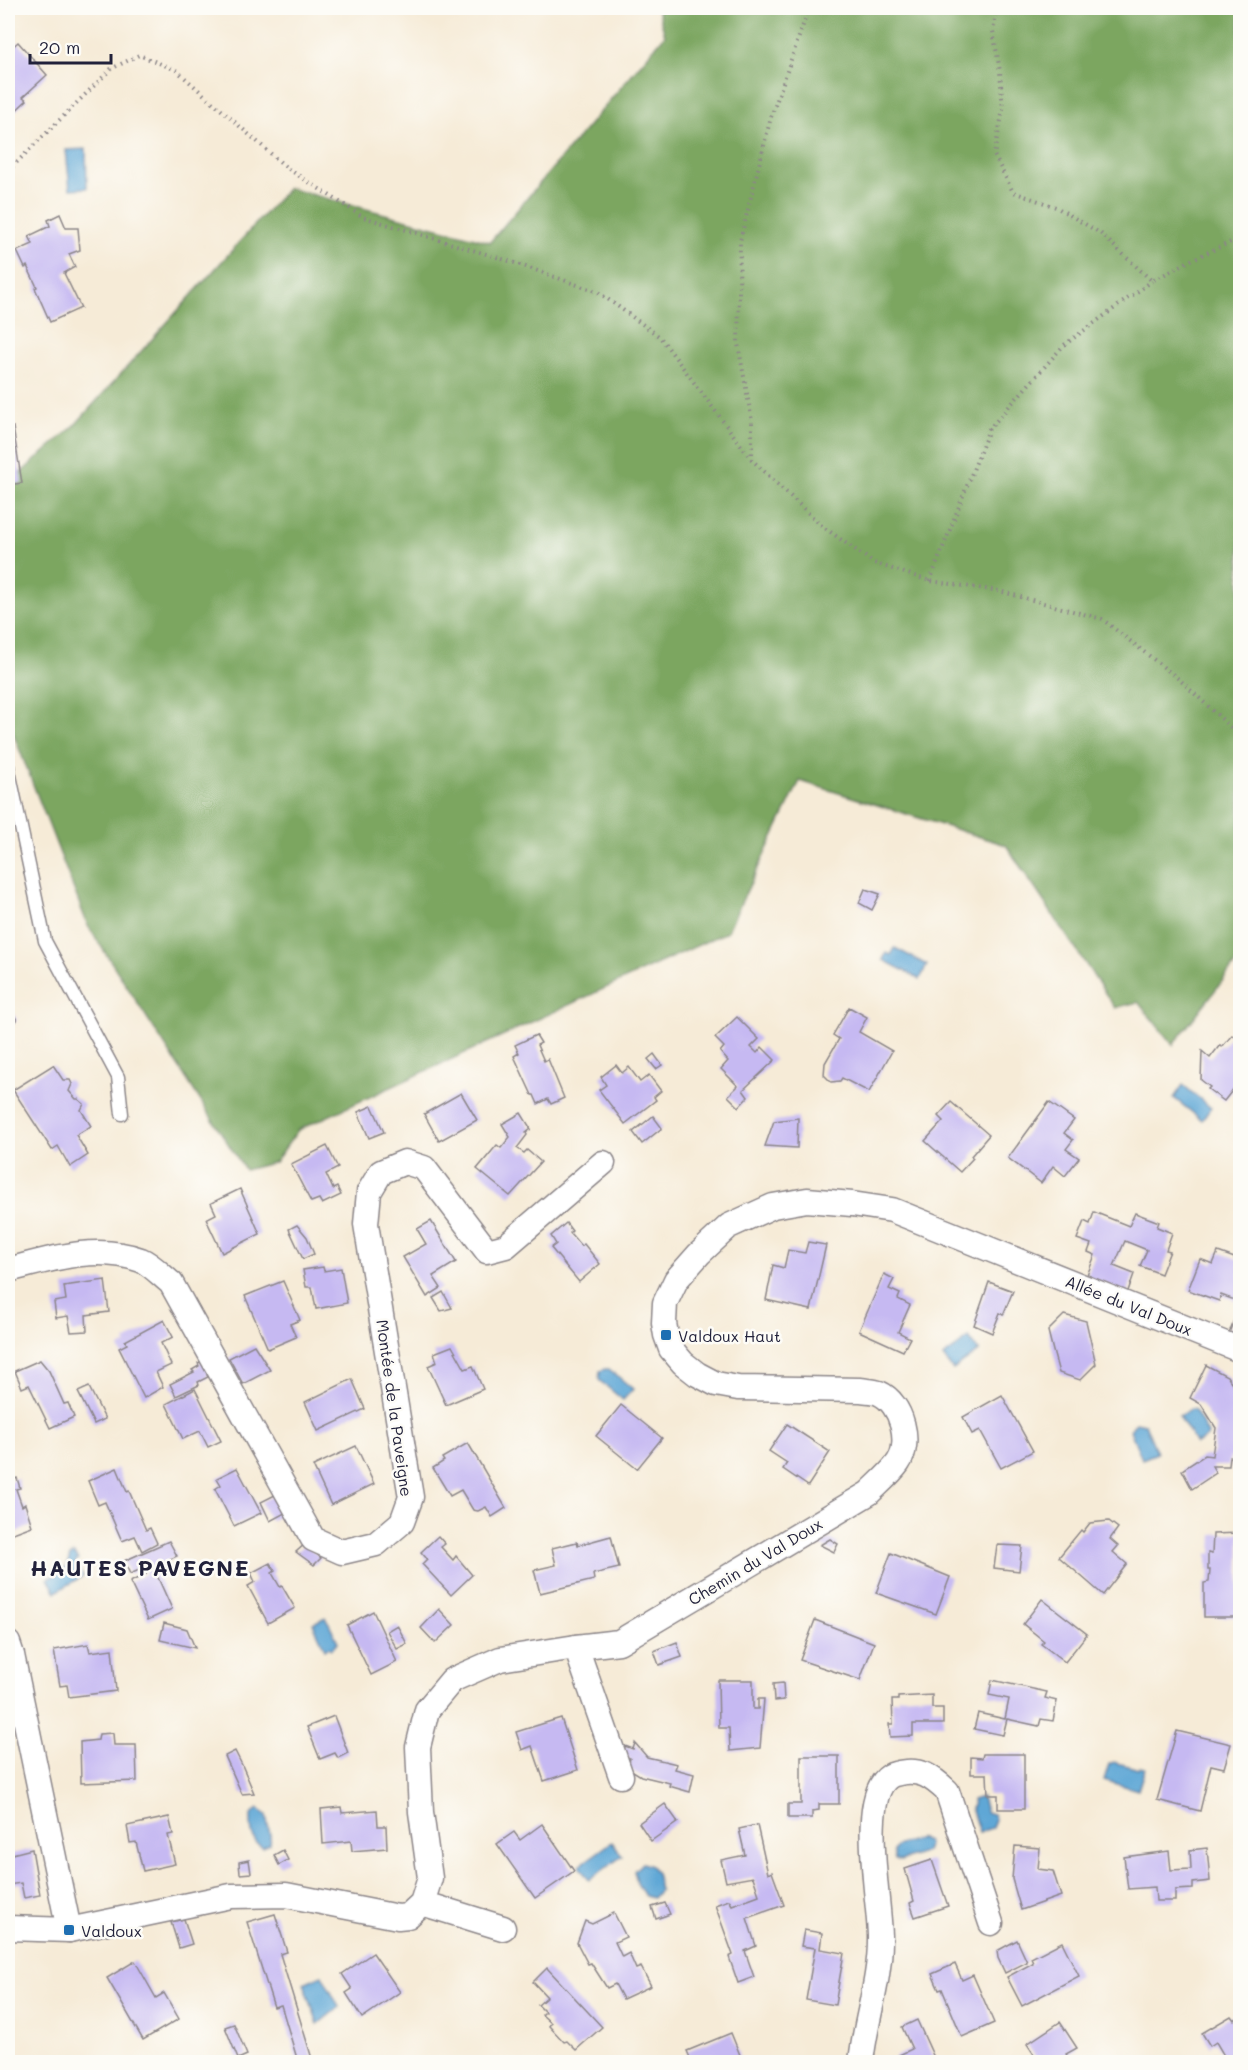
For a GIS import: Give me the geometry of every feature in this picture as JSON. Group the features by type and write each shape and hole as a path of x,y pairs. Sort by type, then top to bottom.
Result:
{"street":[{"name":"Montée de la Paveigne","path":"8,1270 71,1254 107,1253 143,1261 171,1283 313,1539 342,1552 376,1544 402,1522 411,1497 366,1224 369,1192 381,1172 405,1162 424,1168 487,1251 506,1246 603,1164"},
{"name":"Chemin du Val Doux","path":"422,1903 430,1878 421,1812 418,1747 427,1710 452,1680 500,1659 620,1642 869,1493 899,1462 905,1448 900,1416 893,1404 879,1393 861,1390 738,1388 716,1384 690,1369 670,1348 664,1323 665,1303 676,1281 699,1254 729,1226 773,1206 807,1200 892,1210 1018,1260"},
{"name":"Allée du Val Doux","path":"1018,1260 1240,1350"},
{"path":"8,1643 69,1930"},
{"path":"576,1647 621,1776"},
{"path":"861,2062 880,1942 873,1856 873,1816 879,1789 890,1776 906,1771 920,1771 934,1779 947,1791 991,1923"},
{"path":"8,1928 69,1930 231,1896 286,1895 398,1917 408,1916 422,1903 503,1928"}],"lane":[{"path":"8,766 45,941 118,1077 122,1114"}],"path":[{"path":"752,460 752,421 738,344 740,241 771,117 809,8"},
{"path":"997,8 993,32 1004,111 994,155 1013,192 1056,207 1100,233 1152,281"},
{"path":"8,171 111,69 139,55 176,70 287,168 363,217 509,261 598,292 660,337 752,460 822,526 874,563 930,581 999,591 1102,619 1179,680 1240,736"},
{"path":"930,581 989,429 1064,345 1152,281 1240,238"}],"green space":[{"path":"657,8 1240,8 1240,958 1173,1045 1138,1002 1115,1008 1006,845 800,781 727,932 298,1130 275,1162 245,1170 88,926 8,720 8,484 74,426 288,188 490,242 665,35"}],"water":[{"path":"86,149 87,188 70,189 66,150"},
{"path":"895,948 927,965 920,979 883,960 886,953 891,955"},
{"path":"1183,1085 1211,1108 1202,1120 1174,1098"},
{"path":"969,1338 979,1351 953,1370 943,1357"},
{"path":"609,1369 633,1389 623,1400 599,1380 600,1371"},
{"path":"1194,1409 1208,1434 1196,1444 1179,1416"},
{"path":"1136,1422 1145,1424 1157,1453 1142,1459 1130,1430"},
{"path":"74,1554 78,1560 75,1563 83,1576 56,1592 48,1579 66,1568 70,1556"},
{"path":"326,1617 338,1642 332,1649 329,1647 325,1649 313,1623"},
{"path":"1114,1762 1139,1769 1140,1767 1145,1768 1138,1790 1104,1780 1109,1764"},
{"path":"982,1797 986,1812 993,1814 995,1819 992,1828 979,1832 971,1808 972,1800"},
{"path":"258,1809 266,1815 270,1833 270,1844 263,1847 253,1838 251,1829 251,1815"},
{"path":"920,1838 927,1841 926,1852 901,1861 895,1859 893,1851 896,1846"},
{"path":"612,1842 622,1856 589,1880 579,1866"},
{"path":"642,1863 651,1866 656,1873 660,1890 653,1898 645,1896 638,1885 634,1871"},
{"path":"322,1975 339,2007 318,2024 304,1983"}],"building":[{"path":"18,42 47,75 23,97 27,100 8,118 8,51"},
{"path":"60,214 66,228 78,228 80,250 69,254 75,267 64,273 81,308 50,322 35,288 37,287 17,251 33,244 29,236 50,226 48,220"},
{"path":"13,427 22,483 8,485 8,428"},
{"path":"865,889 880,894 872,910 859,903"},
{"path":"8,1005 17,1020 8,1027"},
{"path":"849,1007 867,1017 859,1032 892,1051 869,1092 842,1078 840,1081 831,1082 824,1075 825,1063 839,1039 833,1035"},
{"path":"737,1017 759,1039 751,1047 757,1053 762,1047 775,1060 743,1090 748,1097 739,1107 728,1096 738,1086 721,1069 728,1061 720,1052 724,1047 715,1038"},
{"path":"536,1035 541,1043 537,1045 544,1061 548,1059 564,1098 551,1104 548,1099 538,1104 514,1056 519,1053 515,1045"},
{"path":"1232,1035 1240,1041 1240,1092 1235,1087 1224,1101 1208,1089 1210,1087 1201,1080 1202,1051 1210,1058"},
{"path":"654,1054 662,1065 656,1069 648,1059"},
{"path":"53,1065 63,1080 70,1080 72,1084 69,1091 84,1104 81,1110 91,1126 76,1135 88,1155 70,1167 58,1146 52,1150 13,1090"},
{"path":"616,1065 622,1073 629,1067 640,1082 649,1075 661,1091 654,1097 656,1100 625,1124 599,1090 606,1085 601,1077"},
{"path":"461,1093 477,1120 439,1141 424,1114"},
{"path":"951,1102 989,1135 960,1172 925,1141 943,1121 938,1116"},
{"path":"1049,1102 1074,1120 1064,1133 1073,1140 1066,1149 1079,1158 1065,1176 1053,1166 1041,1183 1008,1158"},
{"path":"372,1106 384,1132 369,1138 358,1112"},
{"path":"521,1113 531,1129 517,1148 524,1153 527,1150 541,1162 510,1196 477,1169 497,1145 501,1148 510,1137 502,1124"},
{"path":"653,1116 662,1128 642,1144 633,1132"},
{"path":"798,1118 797,1148 765,1146 774,1121"},
{"path":"327,1146 338,1168 326,1174 333,1189 337,1187 341,1195 322,1204 319,1199 311,1202 291,1164"},
{"path":"240,1189 260,1234 222,1253 206,1219 216,1214 211,1203"},
{"path":"1094,1212 1129,1226 1135,1213 1159,1222 1157,1227 1172,1233 1166,1250 1170,1251 1161,1274 1140,1266 1147,1250 1125,1241 1114,1266 1134,1274 1127,1294 1086,1278 1095,1255 1088,1252 1091,1244 1077,1239 1084,1221 1090,1224"},
{"path":"431,1221 456,1262 433,1276 441,1288 427,1297 403,1257 426,1244 417,1229"},
{"path":"566,1223 572,1231 570,1233 581,1246 584,1244 600,1264 579,1282 551,1248 556,1244 551,1236"},
{"path":"297,1225 307,1237 314,1254 303,1259 289,1229"},
{"path":"808,1242 826,1245 811,1310 766,1300 773,1265 784,1268 788,1250 805,1253"},
{"path":"1218,1252 1240,1260 1240,1302 1221,1295 1219,1301 1188,1290 1200,1259 1213,1264"},
{"path":"323,1267 324,1271 341,1268 347,1303 316,1309 312,1287 306,1287 303,1270"},
{"path":"884,1274 894,1279 889,1289 900,1294 898,1299 910,1305 898,1332 910,1338 903,1351 859,1331"},
{"path":"105,1280 109,1312 86,1315 87,1331 71,1332 68,1316 56,1318 54,1302 66,1300 64,1286"},
{"path":"283,1281 300,1320 290,1324 296,1337 268,1349 245,1296"},
{"path":"989,1282 1013,1291 992,1333 974,1325"},
{"path":"443,1292 452,1308 441,1311 433,1298"},
{"path":"1240,1304 1240,1337 1229,1333"},
{"path":"1064,1315 1086,1321 1096,1364 1080,1380 1059,1373 1048,1331"},
{"path":"164,1320 173,1337 161,1343 171,1365 156,1372 163,1387 144,1398 119,1348 127,1344 125,1341"},
{"path":"254,1345 270,1370 243,1384 229,1358"},
{"path":"452,1346 465,1369 473,1366 483,1389 446,1405 428,1366 437,1362 434,1353"},
{"path":"40,1360 49,1371 64,1404 68,1403 74,1417 50,1428 29,1385 22,1388 15,1371"},
{"path":"205,1360 211,1373 207,1375 208,1377 198,1382 199,1385 176,1396 170,1384 194,1372 192,1370 199,1366 198,1363"},
{"path":"1206,1365 1227,1376 1240,1395 1236,1457 1230,1457 1229,1466 1212,1466 1216,1473 1192,1489 1182,1470 1205,1455 1212,1456 1216,1428 1201,1404 1190,1398"},
{"path":"352,1379 365,1409 318,1431 305,1402"},
{"path":"89,1387 105,1419 94,1424 78,1392"},
{"path":"195,1389 221,1441 208,1447 200,1431 183,1439 166,1404"},
{"path":"1002,1395 1033,1451 1001,1468 980,1430 972,1434 963,1417"},
{"path":"621,1405 662,1438 637,1469 596,1436"},
{"path":"787,1424 830,1452 808,1486 783,1469 787,1463 769,1451"},
{"path":"468,1443 506,1508 492,1517 486,1507 478,1511 473,1510 461,1490 450,1496 433,1468 444,1461 442,1458"},
{"path":"356,1446 374,1484 331,1505 313,1466"},
{"path":"117,1468 146,1530 150,1528 157,1543 142,1551 135,1536 122,1541 105,1502 98,1505 88,1481"},
{"path":"237,1468 261,1513 234,1526 215,1489 221,1485 217,1478"},
{"path":"17,1478 20,1488 16,1489 22,1506 25,1504 32,1526 8,1535 8,1482"},
{"path":"275,1495 285,1513 270,1521 261,1502"},
{"path":"1109,1521 1118,1528 1110,1539 1118,1546 1113,1552 1127,1564 1103,1595 1059,1557 1081,1530 1083,1532 1090,1523"},
{"path":"1240,1533 1239,1617 1204,1617 1204,1583 1209,1582 1208,1553 1212,1554 1213,1534"},
{"path":"438,1536 445,1544 441,1547 453,1560 456,1556 472,1575 451,1595 422,1564 427,1559 421,1552"},
{"path":"611,1536 619,1568 593,1574 594,1580 540,1593 534,1570 556,1565 552,1548 577,1542 578,1545"},
{"path":"830,1539 838,1544 834,1552 820,1545"},
{"path":"169,1541 177,1556 164,1562 166,1565 155,1571 172,1609 148,1620 130,1582 146,1574 144,1568 130,1574 124,1561"},
{"path":"305,1544 321,1558 314,1565 296,1552"},
{"path":"997,1545 1022,1546 1019,1571 994,1568"},
{"path":"891,1553 950,1577 936,1614 876,1593"},
{"path":"270,1563 275,1571 272,1573 295,1608 268,1623 248,1586 255,1582 251,1573"},
{"path":"1042,1599 1087,1634 1065,1662 1041,1644 1044,1641 1023,1624"},
{"path":"439,1609 454,1625 435,1643 421,1628"},
{"path":"373,1611 397,1662 371,1675 347,1625"},
{"path":"815,1620 874,1643 860,1680 800,1660"},
{"path":"164,1623 187,1629 195,1648 160,1640"},
{"path":"397,1625 407,1644 397,1649 387,1631"},
{"path":"677,1642 682,1657 659,1665 654,1651"},
{"path":"88,1644 90,1652 112,1649 116,1691 69,1697 67,1685 60,1686 54,1650"},
{"path":"718,1680 753,1680 753,1709 758,1709 758,1699 764,1699 760,1748 730,1751 729,1728 719,1728"},
{"path":"992,1680 1047,1692 1045,1698 1057,1701 1053,1721 1041,1719 1039,1726 1007,1719 1003,1735 974,1729 978,1713 1005,1719 1009,1699 989,1695"},
{"path":"783,1683 784,1700 774,1701 773,1684"},
{"path":"932,1695 932,1708 943,1708 943,1724 913,1724 913,1736 890,1737 889,1724 893,1724 892,1700 898,1700 898,1697"},
{"path":"334,1716 348,1753 338,1758 335,1753 320,1759 307,1727"},
{"path":"561,1718 578,1770 544,1781 532,1746 522,1750 516,1732"},
{"path":"1177,1731 1231,1744 1224,1768 1211,1765 1200,1811 1157,1800"},
{"path":"113,1733 114,1745 136,1745 137,1781 81,1783 80,1742 98,1740 99,1734"},
{"path":"635,1743 647,1757 677,1764 675,1769 694,1774 690,1792 669,1786 670,1783 641,1776 628,1768 630,1758 622,1756 625,1746 633,1749"},
{"path":"235,1751 254,1793 242,1794 225,1756"},
{"path":"983,1754 1024,1754 1024,1809 998,1809 998,1795 988,1795 987,1774 971,1774 971,1757 982,1758"},
{"path":"801,1756 839,1756 839,1804 819,1804 819,1810 812,1811 812,1818 788,1818 788,1804 801,1804"},
{"path":"665,1804 678,1822 651,1841 639,1823"},
{"path":"341,1807 342,1813 377,1810 378,1826 386,1826 387,1848 352,1851 351,1841 323,1844 321,1809"},
{"path":"169,1817 173,1834 168,1835 175,1864 143,1871 136,1842 130,1843 127,1826"},
{"path":"542,1824 574,1871 535,1898 497,1844 514,1832 520,1840"},
{"path":"757,1825 768,1874 772,1872 784,1905 747,1918 756,1946 745,1951 754,1977 738,1983 729,1957 733,1955 715,1905 729,1900 732,1905 759,1895 753,1877 726,1882 721,1860 745,1855 739,1829"},
{"path":"1015,1846 1040,1848 1038,1869 1053,1871 1061,1896 1021,1910 1012,1879"},
{"path":"1207,1848 1210,1881 1193,1883 1193,1889 1175,1890 1175,1901 1156,1901 1155,1887 1128,1889 1124,1857 1169,1851 1171,1870 1191,1869 1190,1850"},
{"path":"32,1849 40,1895 24,1898 21,1883 8,1885 8,1855"},
{"path":"283,1850 288,1860 279,1865 274,1855"},
{"path":"249,1860 251,1873 240,1874 239,1862"},
{"path":"932,1860 948,1906 915,1917 910,1903 914,1901 905,1869"},
{"path":"665,1903 670,1914 656,1919 652,1907"},
{"path":"614,1913 626,1937 615,1942 622,1957 629,1953 636,1969 641,1967 651,1986 623,1999 615,1984 607,1988 591,1963 588,1964 577,1943 585,1921 592,1924"},
{"path":"275,1914 287,1952 280,1954 313,2062 298,2062 281,2005 274,2007 247,1922"},
{"path":"184,1919 192,1944 179,1948 171,1922"},
{"path":"804,1930 822,1933 820,1949 844,1953 835,2005 806,2000 815,1948 801,1946"},
{"path":"1017,1940 1027,1962 1005,1973 997,1951"},
{"path":"1062,1942 1079,1976 1022,2006 1007,1977 1033,1963 1031,1958"},
{"path":"373,1953 400,1992 362,2018 346,1993 352,1989 342,1974"},
{"path":"135,1961 156,1998 164,1993 179,2019 143,2040 107,1978"},
{"path":"955,1964 962,1980 973,1975 994,2023 962,2037 942,1989 939,1990 932,1974"},
{"path":"547,1968 602,2027 576,2050 567,2041 564,2042 549,2026 551,2023 542,2015 545,2012 538,2005 547,1997 533,1982"},
{"path":"1231,2016 1234,2020 1240,2016 1240,2053 1227,2061 1216,2042 1210,2046 1202,2033"},
{"path":"917,2020 936,2062 897,2062 895,2057 912,2049 902,2027"},
{"path":"1060,2022 1077,2048 1066,2054 1071,2062 1039,2062 1027,2044"},
{"path":"234,2024 247,2055 238,2059 225,2027"},
{"path":"731,2033 741,2062 692,2062 687,2051"}],"place":[{"name":"Valdoux Haut","path":"666,1335"},
{"name":"Valdoux","path":"69,1930"}],"district":[{"name":"HAUTES PAVEGNE","path":"140,1567"}]}
